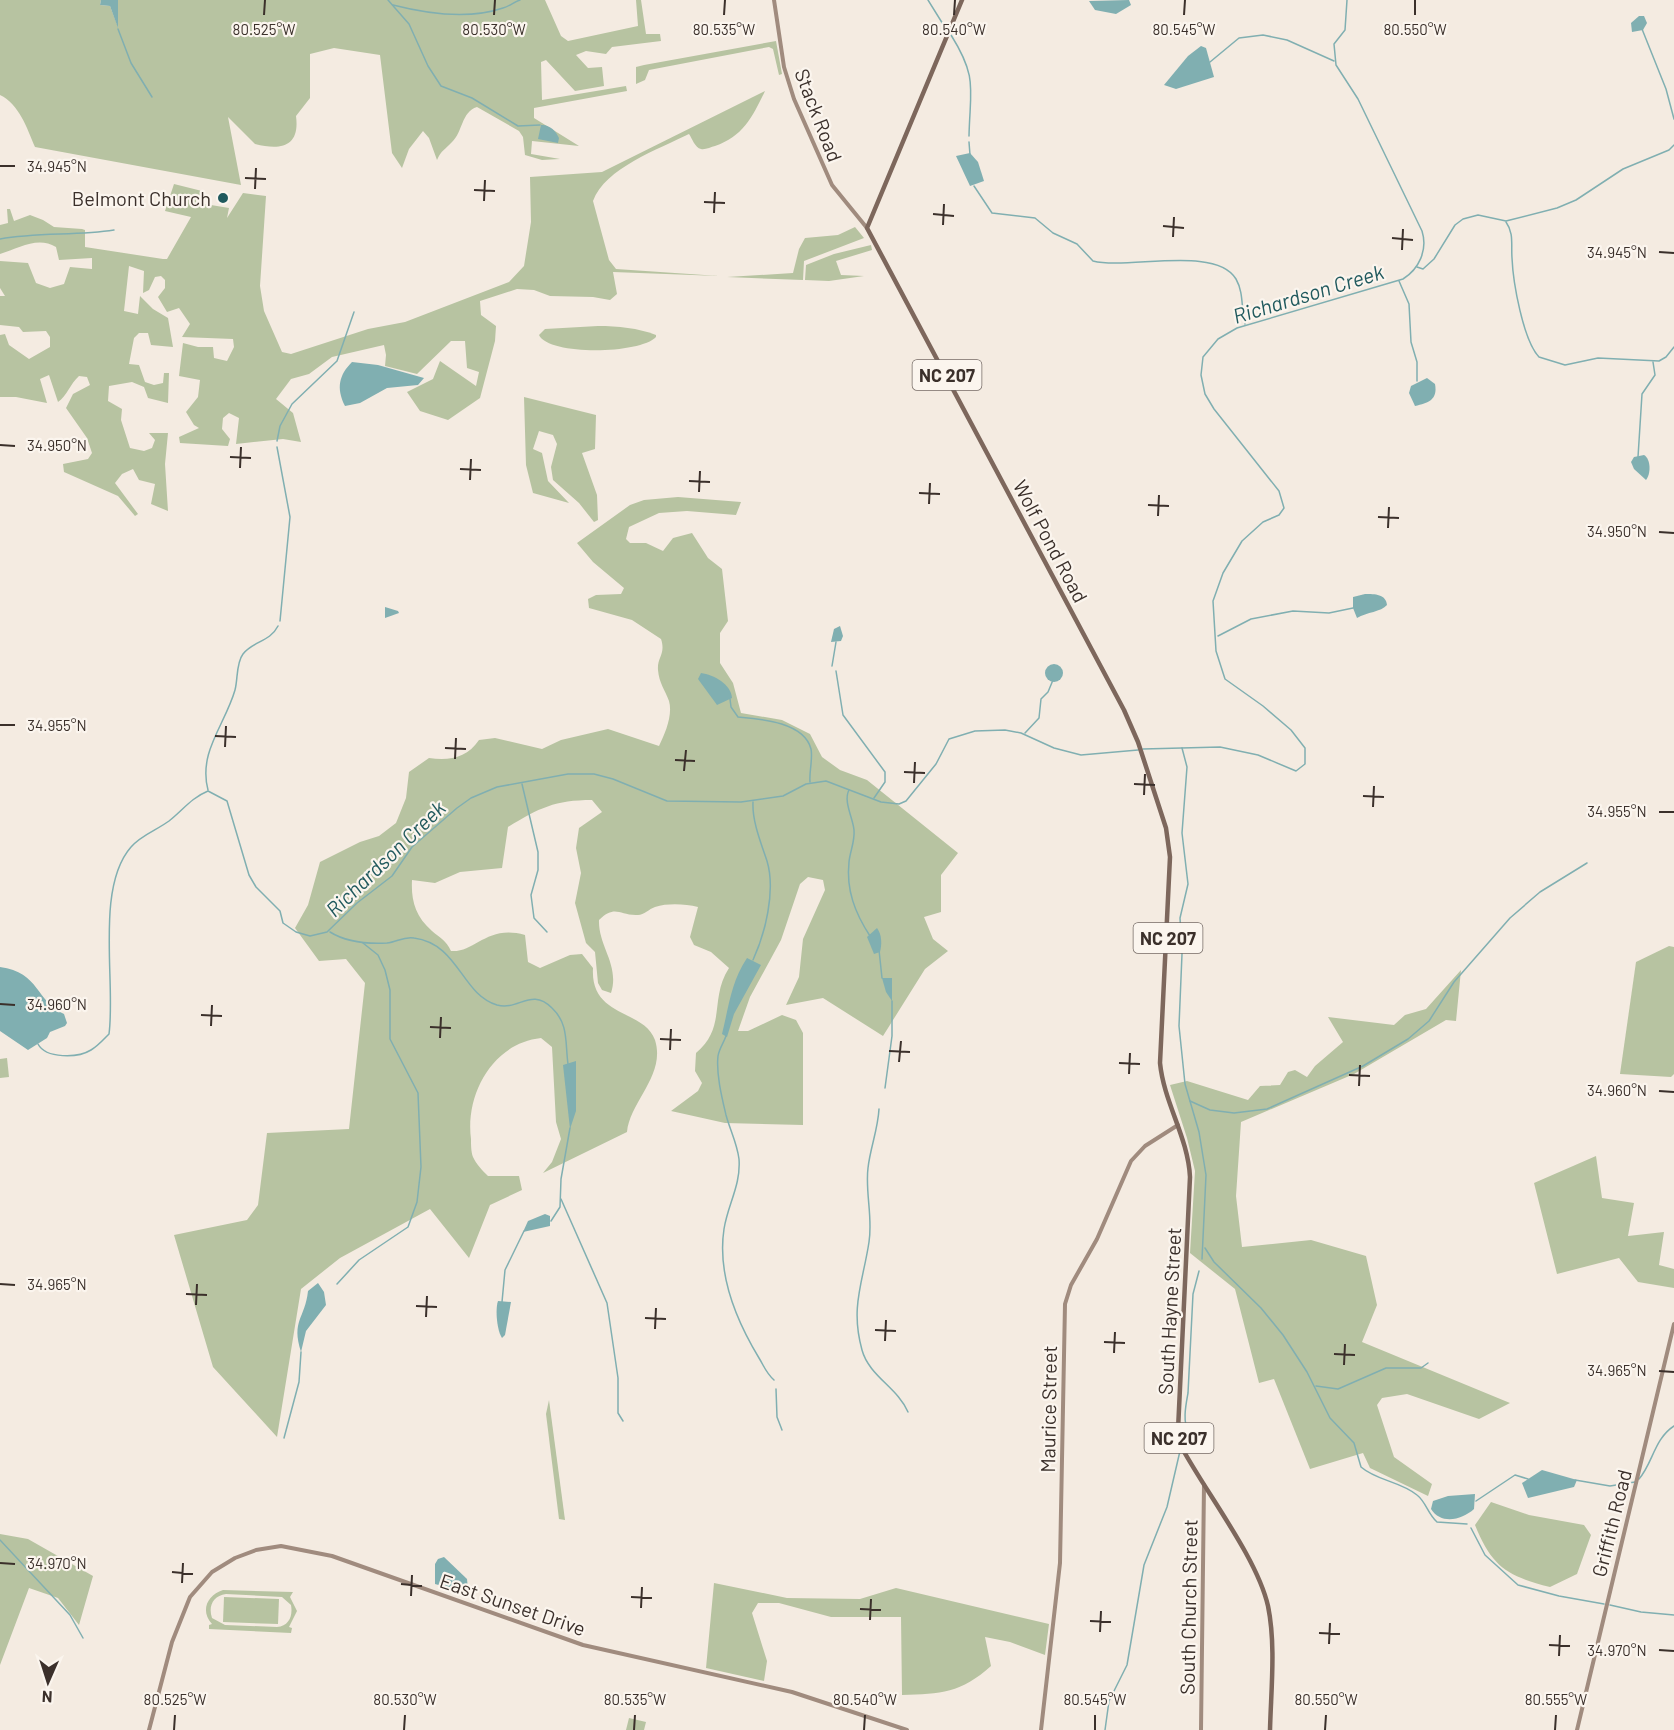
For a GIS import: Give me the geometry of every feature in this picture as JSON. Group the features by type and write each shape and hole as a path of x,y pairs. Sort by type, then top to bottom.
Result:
{"main road":[{"path":"867,228 962,0"},
{"name":"Wolf Pond Road","path":"867,228 1124,710 1142,753 1166,828 1170,857 1160,1063 1164,1084 1178,1125"},
{"name":"South Hayne Street","path":"1178,1125 1188,1154 1190,1177 1178,1430 1182,1448 1254,1571 1267,1604 1271,1634 1270,1730"}],"street":[{"name":"Stack Road","path":"774,0 784,67 794,99 830,182 867,228"},
{"name":"Maurice Street","path":"1041,1730 1060,1563 1065,1304 1071,1285 1093,1248 1131,1161 1144,1146 1178,1125"},
{"name":"Griffith Road","path":"1577,1730 1674,1324"},
{"name":"South Church Street","path":"1201,1730 1204,1485"},
{"name":"East Sunset Drive","path":"149,1730 172,1642 190,1596 212,1572 235,1558 256,1550 281,1546 332,1556 583,1645 792,1692 908,1730"}],"green space":[{"path":"0,0 101,0 100,5 110,6 118,27 118,0 545,0 561,36 568,41 638,26 636,0 641,0 646,34 660,34 661,41 612,47 606,54 586,51 576,55 588,68 602,67 604,86 575,91 546,60 541,62 542,100 626,86 627,91 534,108 534,118 579,146 532,141 531,154 560,159 542,160 525,155 523,137 519,131 477,107 468,113 456,138 437,160 429,138 423,131 409,149 402,168 392,153 380,55 334,48 310,54 310,98 296,116 295,134 287,144 273,147 255,144 228,117 241,185 35,147 17,110 0,95"},
{"path":"776,41 782,74 779,75 773,49 769,47 649,70 645,80 636,84 636,67"},
{"path":"765,91 746,125 733,137 703,149 697,147 689,134 621,169 599,189 593,201 609,260 616,269 719,276 613,272 617,294 610,300 593,297 550,296 534,290 517,289 480,301 481,315 496,326 495,341 480,398 448,420 420,411 407,392 433,379 440,361 476,386 479,372 467,368 465,341 451,341 417,374 385,366 384,345 332,357 309,374 291,379 276,399 293,413 301,442 283,439 236,444 239,418 229,413 223,418 222,429 230,439 228,446 180,443 179,437 199,428 194,425 186,412 198,397 200,380 179,376 183,343 198,347 213,347 214,358 227,361 234,347 233,339 182,337 190,324 179,308 167,312 158,297 165,288 165,280 161,276 155,277 149,290 143,293 144,271 129,266 124,311 138,314 140,296 153,309 168,318 173,347 151,345 148,333 139,333 134,338 129,364 139,365 145,382 154,385 163,383 164,373 169,373 168,403 148,398 144,387 132,382 109,386 108,401 122,409 121,420 130,448 144,451 152,448 155,440 149,433 168,433 165,464 168,511 151,504 155,484 139,480 133,469 122,474 115,483 138,514 135,516 118,496 64,472 63,464 88,459 92,453 87,438 66,408 73,394 90,385 87,377 79,376 58,402 49,375 40,379 47,403 16,397 0,397 0,335 5,334 9,345 29,359 50,347 50,337 46,331 23,332 19,327 0,325 0,296 5,296 0,288 0,261 28,263 36,283 50,288 64,284 70,267 92,269 92,258 59,260 56,247 49,244 28,244 0,254 0,225 8,223 7,209 10,209 14,221 30,215 54,227 85,230 85,247 167,259 191,217 165,211 174,184 202,191 205,204 229,208 227,218 243,193 266,196 260,286 264,311 282,352 291,354 368,329 405,322 509,282 524,266 531,222 530,177 602,172"},
{"path":"855,227 864,238 804,261 803,280 727,277 793,273 799,249 805,238 838,235"},
{"path":"871,245 872,250 836,261 841,275 864,276 829,281 805,280 806,265 834,254"},
{"path":"598,326 635,329 656,335 656,337 647,343 632,347 595,350 559,347 546,342 539,335 545,329"},
{"path":"524,397 596,415 595,449 582,453 597,495 598,520 594,522 579,503 553,480 551,467 557,444 553,435 539,431 533,449 542,453 548,481 569,503 533,493 526,465"},
{"path":"678,497 741,502 736,515 687,511 659,513 629,527 626,539 630,543 646,543 663,551 673,538 692,533 708,558 722,569 728,621 720,633 720,663 733,683 741,713 782,720 810,734 822,757 840,770 867,780 958,853 941,875 941,912 924,917 933,939 948,951 925,969 883,1036 823,998 786,1005 799,977 803,939 825,890 823,880 808,877 800,884 781,940 750,997 738,1031 748,1031 782,1015 796,1020 803,1033 803,1125 725,1123 671,1111 698,1091 702,1083 695,1071 696,1053 705,1043 715,1023 723,979 729,968 711,952 694,945 690,937 698,907 665,905 655,907 640,915 614,912 605,915 599,920 613,973 611,993 602,990 598,983 595,952 586,943 575,903 581,873 576,848 579,828 602,812 592,800 548,806 508,827 502,868 460,872 435,883 412,880 413,901 418,914 451,951 467,948 501,933 512,933 525,935 528,962 540,968 570,955 582,954 593,968 594,984 600,996 608,1005 649,1030 655,1040 656,1065 634,1109 627,1132 543,1173 552,1162 561,1139 556,1122 552,1047 541,1038 524,1042 496,1060 478,1089 473,1105 470,1122 472,1153 476,1162 488,1176 519,1176 522,1190 490,1205 469,1258 430,1209 340,1258 301,1289 277,1437 213,1367 174,1235 247,1220 258,1205 267,1133 349,1129 365,983 346,959 319,961 295,928 308,905 320,862 360,842 379,836 396,823 406,798 409,772 429,758 457,757 469,751 479,740 495,738 542,749 561,740 608,729 659,746 670,712 669,701 658,670 662,652 661,639 632,620 589,608 588,599 596,595 621,594 624,588 593,562 577,543 630,505 644,500"},
{"path":"1669,946 1674,947 1674,1074 1671,1077 1620,1074 1636,962"},
{"path":"1461,970 1456,1021 1446,1020 1354,1074 1241,1122 1236,1196 1242,1247 1311,1240 1366,1256 1377,1305 1362,1342 1510,1403 1479,1419 1407,1394 1382,1398 1377,1405 1394,1457 1432,1484 1428,1496 1370,1468 1363,1453 1310,1469 1274,1379 1259,1383 1235,1289 1190,1253 1195,1171 1170,1085 1187,1081 1248,1100 1260,1086 1280,1085 1288,1072 1295,1070 1307,1077 1315,1066 1343,1042 1328,1017 1394,1025 1405,1015 1426,1009"},
{"path":"7,1058 9,1077 0,1078 0,1059"},
{"path":"1596,1156 1602,1198 1634,1203 1628,1236 1664,1232 1659,1265 1674,1269 1674,1288 1638,1282 1619,1258 1557,1274 1534,1183"},
{"path":"549,1400 565,1520 559,1519 546,1414"},
{"path":"1491,1502 1529,1515 1584,1525 1591,1535 1577,1574 1550,1587 1523,1579 1503,1568 1488,1551 1475,1525"},
{"path":"0,1534 28,1539 93,1576 79,1625 58,1598 29,1588 0,1665"},
{"path":"714,1583 787,1598 860,1599 896,1588 1049,1624 1045,1655 1010,1642 985,1637 991,1666 970,1682 939,1693 902,1695 901,1617 831,1617 779,1603 758,1603 752,1613 767,1661 764,1681 706,1668"},
{"path":"223,1590 293,1592 290,1597 297,1611 289,1627 292,1628 291,1633 209,1629 209,1625 212,1624 206,1614 207,1604 217,1592","holes":["222,1595 282,1597 291,1605 291,1617 285,1625 277,1627 225,1625 212,1618 213,1602"]},
{"path":"224,1597 279,1599 278,1624 223,1622"},
{"path":"629,1718 646,1722 644,1730 626,1730"}],"water":[{"path":"101,0 118,0 118,28 110,6 100,5"},
{"path":"1129,0 1131,5 1116,14 1095,10 1089,1"},
{"path":"1639,16 1644,16 1647,23 1643,30 1632,32 1631,23"},
{"path":"1201,46 1206,48 1214,77 1176,89 1164,85 1188,56"},
{"path":"541,125 554,131 559,138 558,143 538,139"},
{"path":"970,153 978,162 984,181 970,186 956,156"},
{"path":"352,362 378,365 424,378 418,385 387,388 360,403 345,406 340,393 340,382"},
{"path":"1427,378 1435,384 1435,394 1428,402 1415,406 1409,393 1411,386"},
{"path":"1644,455 1650,467 1646,480 1634,469 1631,462 1634,457"},
{"path":"1365,594 1382,597 1387,605 1357,618 1353,608 1353,597"},
{"path":"385,607 398,611 399,613 385,618"},
{"path":"840,626 843,636 841,641 831,642 834,629"},
{"path":"1054,664 1060,667 1063,673 1060,679 1054,682 1048,679 1045,673 1048,667"},
{"path":"701,673 725,684 732,698 717,705 698,679"},
{"path":"877,928 881,937 881,946 880,952 874,954 867,937"},
{"path":"747,958 761,965 734,1014 727,1037 722,1034 731,995 737,976"},
{"path":"0,967 13,970 30,981 55,1009 64,1014 67,1023 65,1026 50,1032 47,1038 28,1050 0,1031"},
{"path":"882,978 892,978 892,1001 886,992"},
{"path":"576,1061 576,1111 570,1129 563,1065"},
{"path":"545,1214 550,1216 550,1226 523,1232 528,1221"},
{"path":"318,1283 324,1292 326,1305 306,1331 301,1352 298,1326 308,1291"},
{"path":"498,1301 511,1302 505,1335 502,1338 497,1320"},
{"path":"1542,1470 1577,1480 1574,1487 1528,1498 1522,1483"},
{"path":"1475,1494 1474,1509 1464,1516 1446,1519 1435,1514 1431,1509 1433,1501 1448,1496"},
{"path":"444,1557 467,1579 468,1589 463,1592 435,1584 435,1564 438,1559"}],"waterway":[{"path":"388,0 409,24 428,66 441,86 472,98 518,126 540,125"},
{"path":"393,5 420,11 462,15 490,12 520,0"},
{"path":"928,0 946,29"},
{"name":"Richardson Creek","path":"1143,749 1220,747 1258,755 1296,771 1305,764 1305,748 1291,730 1263,706 1225,679 1216,651 1213,601 1223,573 1242,541 1263,522 1279,515 1284,508 1279,491 1214,409 1205,394 1201,375 1203,357 1218,339 1237,328 1403,279 1414,270 1421,258 1424,245 1422,231 1358,99 1336,65 1334,44 1345,30 1347,0"},
{"path":"118,29 131,63 152,97"},
{"path":"1642,29 1666,89 1674,119"},
{"path":"951,35 969,73 971,95 969,136"},
{"path":"1210,62 1239,38 1263,35 1287,40 1334,61"},
{"path":"969,142 970,155"},
{"path":"1417,267 1423,269 1434,259 1455,225 1463,219 1478,215 1506,221 1557,208 1576,200 1623,169 1669,150 1674,145"},
{"path":"974,186 992,213 1035,218 1053,233 1077,244 1093,261 1108,263 1191,261 1210,263 1226,269 1239,284 1245,324"},
{"path":"1506,222 1511,235 1513,268 1520,310 1528,338 1539,357 1565,365 1598,358 1659,361 1666,357 1674,347"},
{"path":"0,239 114,230"},
{"path":"1399,281 1409,304 1411,342 1417,362 1417,381"},
{"path":"277,441 280,426 292,404 337,361 354,312"},
{"path":"1638,457 1642,394 1655,375 1653,362"},
{"path":"277,447 290,517 280,621"},
{"path":"1218,636 1251,619 1293,611 1329,613 1353,608"},
{"path":"208,790 207,763 214,739 231,703 241,658 252,646 271,635 278,626"},
{"path":"832,666 836,642"},
{"path":"836,671 843,715 885,772 885,782 874,798"},
{"path":"1025,733 1039,718 1041,699 1048,692 1053,680"},
{"path":"730,699 731,707 738,717 780,724 800,733 807,740 811,749 810,782"},
{"name":"Richardson Creek","path":"38,1044 42,1049 55,1055 71,1056 94,1048 109,1034 110,911 113,886 120,865 135,843 169,821 192,801 208,791 227,801 249,875 256,887 280,911 283,923 296,932 310,936 327,932 357,903 392,876 412,847 457,808 471,798 497,787 568,774 594,774 613,779 667,801 741,802 783,796 806,784 826,781 881,802 899,804 906,801 936,764 949,739 975,731 1005,730 1021,733 1054,748 1081,755 1138,750"},
{"path":"1182,748 1187,767 1182,833 1188,884 1180,918 1182,954 1179,1026 1185,1084 1199,1132 1206,1175 1202,1259"},
{"path":"522,784 538,852 538,870 531,895 534,918 547,932"},
{"path":"849,790 847,799 854,834 848,872 850,892 860,919 870,936"},
{"path":"753,802 755,824 767,861 770,885 768,912 762,938 753,960"},
{"path":"1190,1101 1210,1110 1234,1113 1267,1109 1363,1066 1408,1039 1429,1021 1454,982 1510,918 1540,892 1587,863"},
{"path":"330,932 343,938 365,943 387,943 404,938 429,942 451,959 475,991 485,999 505,1006 531,999 545,1002 557,1014 564,1027 568,1064"},
{"path":"337,1284 359,1260 408,1227 417,1202 421,1167 418,1093 390,1039 390,990 385,970 378,955 363,943"},
{"path":"879,950 882,978"},
{"path":"885,1088 892,1036 892,1001"},
{"path":"726,1036 718,1056 719,1078 726,1115 738,1153 739,1168 724,1229 723,1263 736,1313 767,1372 774,1380"},
{"path":"879,1109 868,1168 870,1233 857,1307 857,1321 862,1350 866,1359 877,1375 898,1396 908,1412"},
{"path":"551,1221 560,1207 561,1179 570,1128"},
{"path":"561,1199 607,1303 618,1378 618,1413 623,1421"},
{"path":"502,1302 505,1270 524,1231"},
{"path":"1205,1248 1214,1262 1261,1308 1283,1335 1307,1372 1330,1418 1354,1443 1361,1467 1417,1495 1437,1522 1467,1524"},
{"path":"1184,1445 1189,1432 1185,1413 1193,1294 1199,1271"},
{"path":"284,1438 299,1382 301,1352"},
{"path":"1316,1386 1338,1389 1386,1368 1421,1368 1428,1363"},
{"path":"776,1389 777,1417 782,1430"},
{"path":"1639,1479 1658,1444 1667,1431 1674,1426"},
{"path":"1105,1730 1109,1701 1127,1665 1144,1565 1167,1507 1180,1451"},
{"path":"1476,1501 1515,1475 1528,1479"},
{"path":"1575,1480 1610,1486 1635,1482"},
{"path":"1471,1528 1485,1555 1518,1585 1559,1596 1604,1604"},
{"path":"0,1540 70,1615 83,1638"},
{"path":"1610,1605 1641,1612 1674,1615"}],"place":[{"name":"Belmont Church","path":"223,198"}]}
